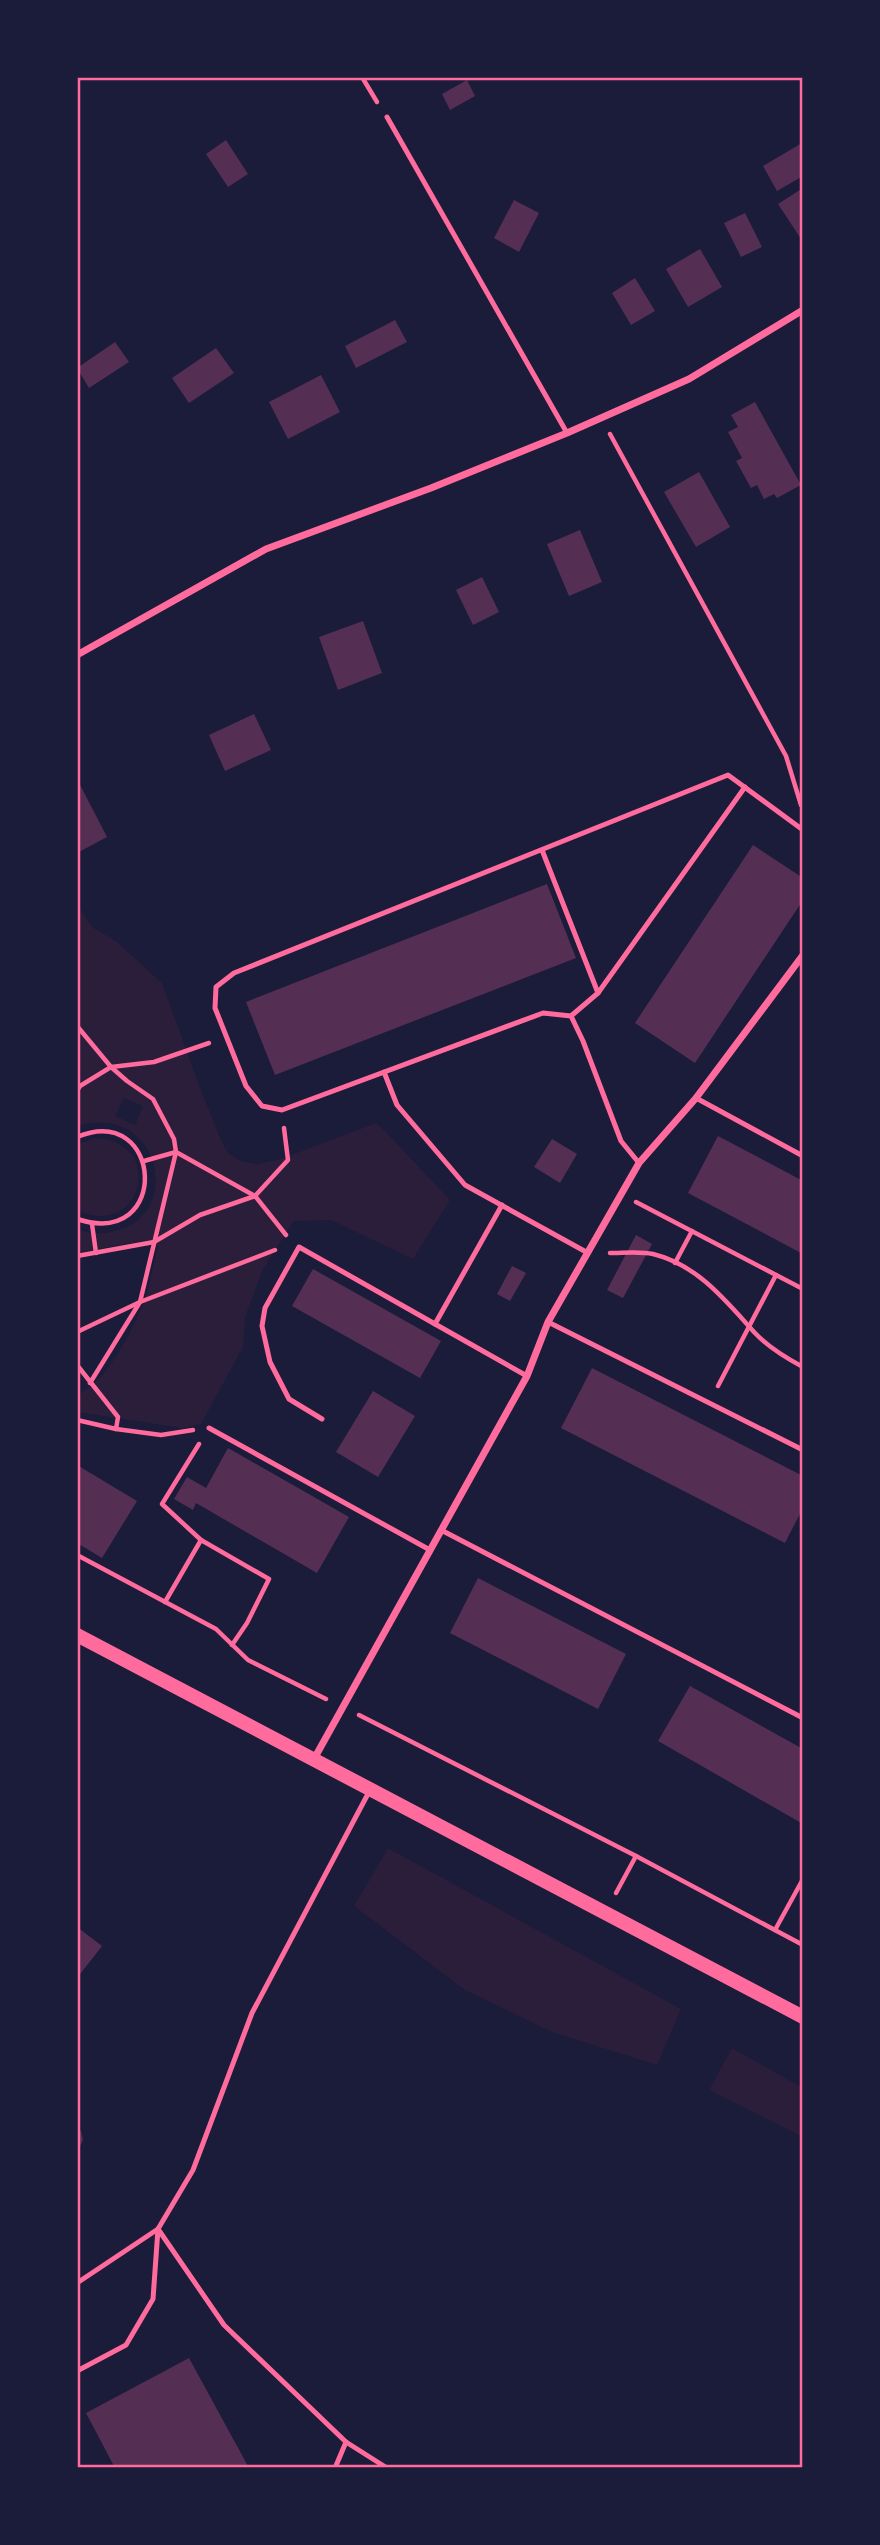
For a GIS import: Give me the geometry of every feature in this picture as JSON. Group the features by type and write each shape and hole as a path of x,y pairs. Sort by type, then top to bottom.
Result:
{"main road":[{"path":"77,1635 803,2017"}],"street":[{"path":"77,655 266,549 431,488 567,433 689,379 803,310"},
{"path":"314,1759 527,1376 548,1322 639,1163 696,1098 803,955"}],"lane":[{"path":"387,117 567,433"},
{"path":"746,787 598,993 571,1016 542,1013 282,1110 262,1106 246,1086 215,1008 216,986 233,973 728,775 746,787 803,830"},
{"path":"542,850 598,993"},
{"path":"571,1016 621,1141 639,1163"},
{"path":"384,1072 397,1105 465,1185 588,1253"},
{"path":"696,1098 803,1156"},
{"path":"435,1324 502,1205"},
{"path":"322,1419 289,1399 270,1362 262,1326 265,1308 299,1247 527,1376"},
{"path":"548,1322 803,1450"},
{"path":"209,1428 430,1550"},
{"path":"441,1530 803,1718"},
{"path":"77,2283 158,2229 193,2170 252,2013 370,1790"},
{"path":"77,2371 126,2345 153,2299 158,2229"},
{"path":"158,2229 224,2325 346,2442 387,2468"},
{"path":"335,2468 346,2442"}],"path":[{"path":"362,77 387,117"},
{"path":"601,418 786,756 803,810"},
{"path":"77,1026 111,1067 153,1099 174,1139 176,1152 139,1302 90,1383"},
{"path":"77,1091 80,1086 111,1067 154,1062 226,1037"},
{"path":"77,1256 154,1242 200,1215 255,1196 288,1160 282,1110"},
{"path":"77,1137 90,1131 107,1131 122,1136 135,1146 144,1161 147,1176 145,1193 137,1207 124,1218 109,1224 92,1224 77,1219"},
{"path":"144,1161 176,1152 255,1196 292,1244 299,1247"},
{"path":"643,1205 803,1289"},
{"path":"92,1224 96,1253"},
{"path":"675,1263 692,1231"},
{"path":"77,1332 139,1302 292,1244"},
{"path":"588,1253 651,1254 675,1263 707,1282 726,1298 769,1346 803,1367"},
{"path":"728,1366 776,1275"},
{"path":"77,1365 118,1417 116,1429"},
{"path":"77,1420 161,1435 209,1428"},
{"path":"209,1428 162,1504 201,1540 269,1579 247,1623 232,1645"},
{"path":"165,1602 201,1540"},
{"path":"77,1555 216,1629 247,1660 636,1856 803,1945"},
{"path":"775,1930 803,1879"}],"shaded area":[{"path":"77,904 92,927 116,941 162,983 199,1085 228,1153 241,1161 258,1164 278,1160 376,1123 450,1200 413,1259 331,1220 294,1221 263,1269 245,1317 243,1347 201,1424 183,1428 77,1412 77,1395 106,1370 136,1320 146,1294 158,1246 148,1240 77,1253 77,1229 92,1233 108,1232 119,1230 139,1219 151,1202 156,1182 153,1162 143,1143 127,1129 105,1123 77,1126","holes":["124,1098 143,1106 135,1125 115,1116"]},
{"path":"95,1138 118,1143 132,1155 138,1170 137,1187 130,1202 117,1212 99,1216 77,1210 77,1145"},
{"path":"388,1848 681,2009 657,2065 552,2032 465,1990 354,1906"},
{"path":"732,2048 803,2088 803,2137 709,2090"}],"building":[{"path":"467,80 475,96 450,110 442,94"},
{"path":"226,140 248,174 228,187 206,154"},
{"path":"802,143 803,176 777,191 763,166"},
{"path":"803,188 803,238 801,239 778,204"},
{"path":"514,200 539,213 519,252 494,238"},
{"path":"745,213 762,247 741,257 724,223"},
{"path":"700,249 722,287 688,307 666,269"},
{"path":"635,278 655,311 631,325 612,293"},
{"path":"395,320 407,342 356,368 345,346"},
{"path":"115,342 129,362 89,388 77,368"},
{"path":"216,348 234,373 189,403 172,378"},
{"path":"321,375 340,412 288,439 269,402"},
{"path":"755,402 801,485 777,498 774,494 764,499 757,485 751,488 736,461 742,458 728,432 738,427 731,415"},
{"path":"699,472 730,527 696,547 664,492"},
{"path":"580,530 602,582 569,596 547,544"},
{"path":"482,577 499,612 473,625 456,590"},
{"path":"363,621 382,673 338,690 319,637"},
{"path":"254,714 271,750 225,771 209,735"},
{"path":"77,779 107,837 77,853"},
{"path":"753,845 803,878 803,900 695,1063 635,1023"},
{"path":"547,884 576,958 275,1075 246,1002"},
{"path":"718,1136 803,1181 803,1254 688,1193"},
{"path":"552,1139 577,1154 560,1183 534,1167"},
{"path":"636,1235 652,1244 623,1298 607,1290"},
{"path":"512,1266 526,1273 510,1301 497,1294"},
{"path":"313,1269 441,1341 420,1378 292,1306"},
{"path":"592,1368 803,1476 803,1508 785,1543 561,1428"},
{"path":"373,1391 415,1416 378,1477 336,1452"},
{"path":"228,1448 349,1517 317,1573 196,1503 193,1510 174,1499 187,1477 206,1488"},
{"path":"77,1465 137,1501 102,1558 77,1543"},
{"path":"478,1578 626,1654 598,1709 450,1633"},
{"path":"690,1686 803,1749 803,1824 658,1741"},
{"path":"77,1927 102,1946 77,1978"},
{"path":"77,2127 83,2140 77,2153"},
{"path":"189,2358 249,2468 115,2468 86,2413"}]}
